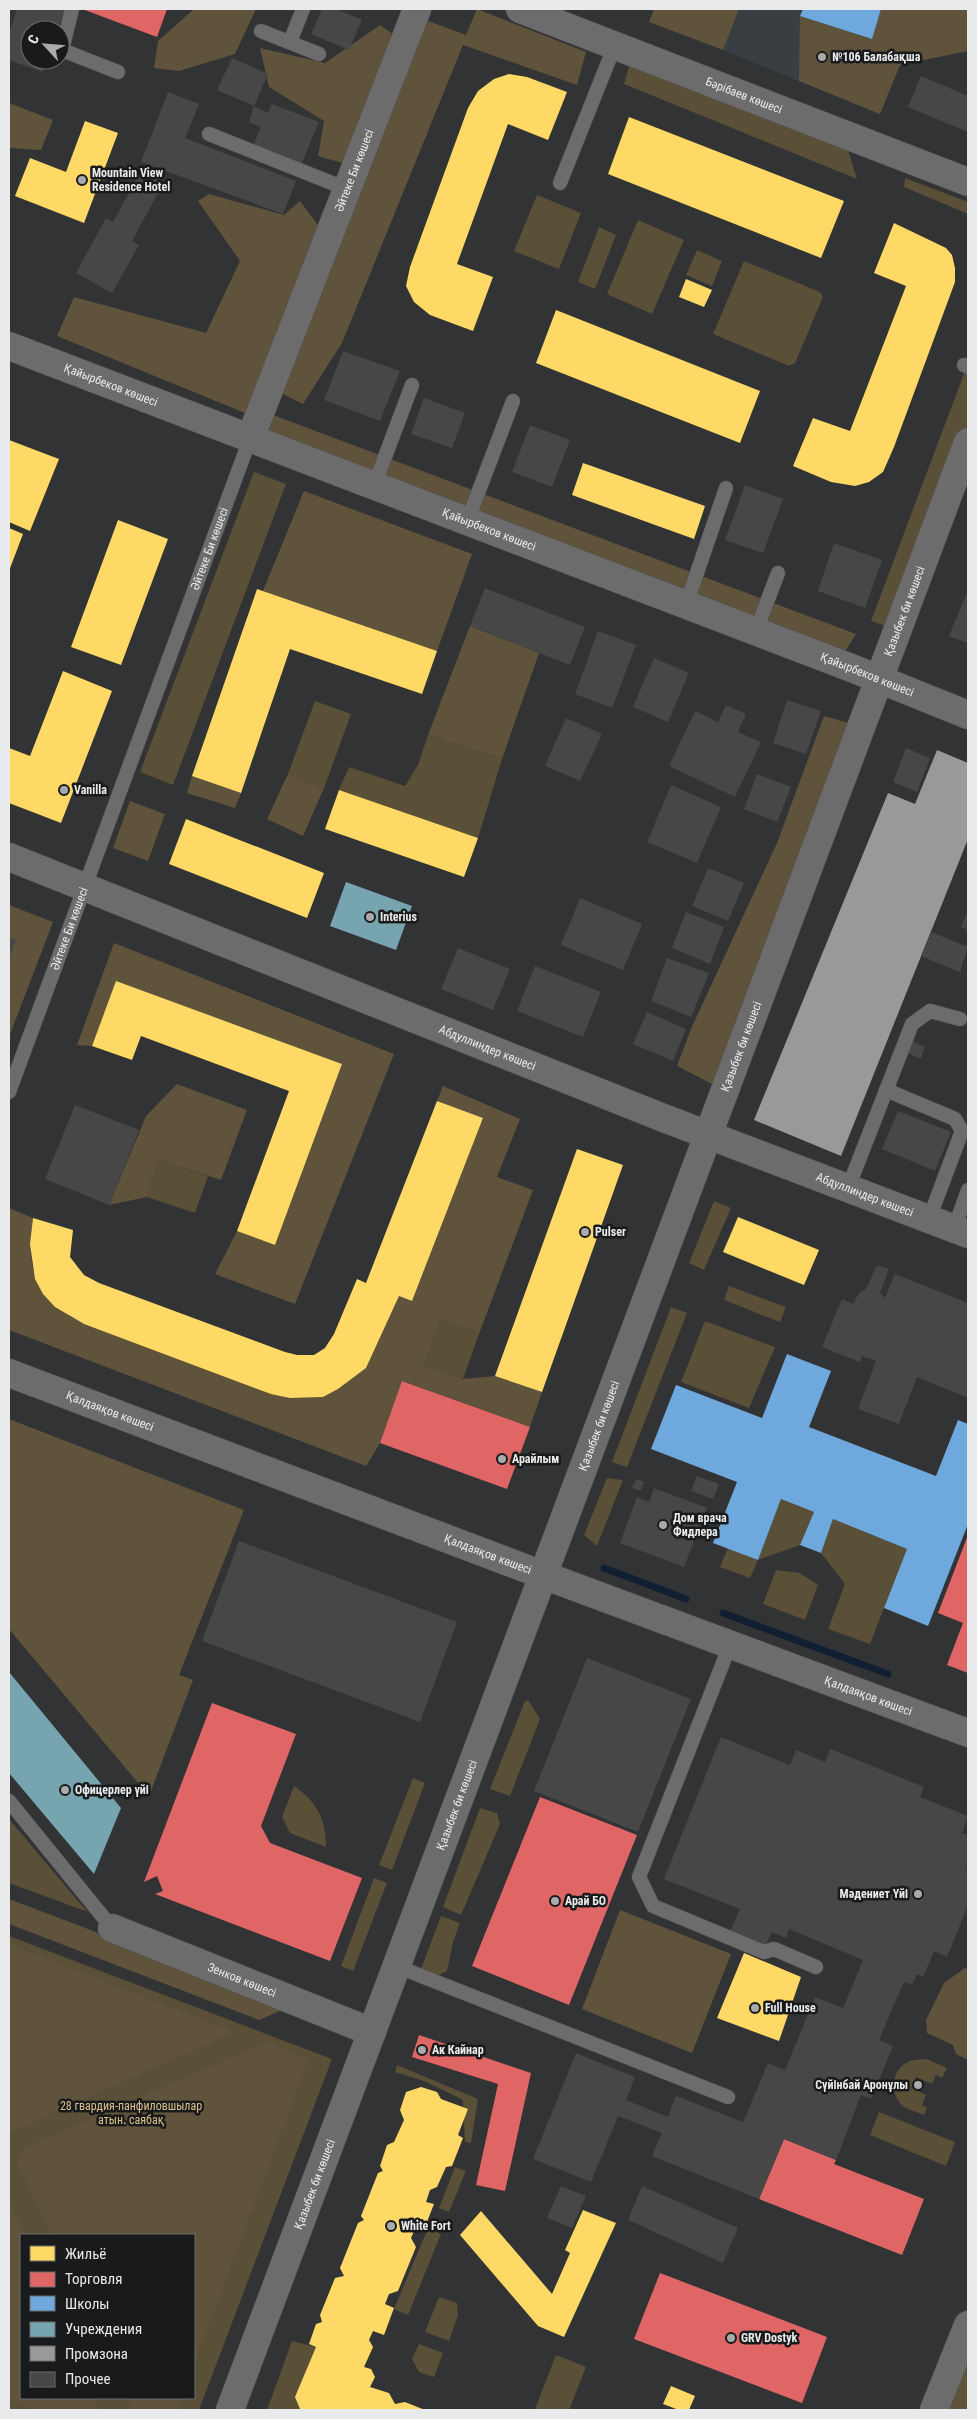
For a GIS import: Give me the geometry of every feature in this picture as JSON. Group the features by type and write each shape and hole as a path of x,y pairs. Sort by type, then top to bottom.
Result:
{"street":[{"name":"Әйтеке Би көшесі","path":"250,439 417,9"},
{"name":"Бәрібаев көшесі","path":"520,9 968,182"},
{"name":"Қайырбеков көшесі","path":"9,346 756,631 968,715"},
{"name":"Қазыбек би көшесі","path":"230,2410 968,442"},
{"name":"Абдуллиндер көшесі","path":"9,857 708,1134 950,1227"},
{"name":"Қалдаяқов көшесі","path":"9,1373 543,1576 968,1733"},
{"name":"Зенков көшесі","path":"112,1928 372,2032"},
{"path":"934,2410 968,2325"}],"lane":[{"path":"72,9 62,50 118,72"},
{"path":"290,42 303,9"},
{"path":"261,31 319,54"},
{"path":"560,183 615,46"},
{"path":"209,134 347,189"},
{"path":"374,486 412,385"},
{"path":"467,522 513,401"},
{"name":"Әйтеке Би көшесі","path":"9,1092 250,439"},
{"path":"686,605 726,488"},
{"path":"756,631 778,573"},
{"path":"848,1188 912,1024 930,1011 960,1019"},
{"path":"886,1090 955,1119 962,1130 950,1227"},
{"path":"950,1227 968,1190"},
{"path":"730,1645 639,1878 653,1906 764,1952 774,1949 816,1967"},
{"path":"9,1801 112,1928"},
{"path":"396,1966 728,2097"}],"shaded area":[{"name":"№106 Балабақша","path":"739,9 923,9 880,114 723,50"}],"green space":[{"path":"194,9 256,9 235,54 179,71 154,68 158,41"},
{"path":"477,9 586,52 577,85 463,45 342,343 303,404 275,390 420,18 466,35"},
{"path":"654,9 739,9 723,50 649,22"},
{"path":"881,9 968,9 968,51 900,65 880,114 799,81 800,16 871,39"},
{"path":"380,25 398,38 346,164 318,156 324,121 269,87 260,48 325,63"},
{"path":"630,63 848,150 857,179 624,84"},
{"path":"9,103 53,120 41,150 9,148"},
{"path":"905,178 968,202 968,214 904,187"},
{"path":"209,194 284,215 300,201 323,232 245,413 57,336 74,297 206,333 240,261 198,201"},
{"path":"537,195 581,213 559,269 514,251"},
{"path":"638,220 684,240 652,314 607,294"},
{"path":"599,227 616,235 595,289 578,282"},
{"path":"697,250 722,261 712,286 686,275"},
{"path":"744,261 820,292 823,297 795,363 789,366 713,334"},
{"path":"968,363 968,425 892,628 871,621"},
{"path":"273,415 856,634 844,653 269,433"},
{"path":"254,472 286,484 173,785 140,772"},
{"path":"304,491 472,554 437,651 263,591"},
{"path":"470,626 539,653 502,759 428,735"},
{"path":"315,701 351,714 324,788 288,774"},
{"path":"824,716 849,723 714,1085 677,1066 691,1029 777,843"},
{"path":"428,735 502,759 478,838 339,790 349,767 405,786 418,765"},
{"path":"288,774 324,788 303,836 267,819"},
{"path":"192,776 241,793 235,808 187,793"},
{"path":"130,801 165,814 148,861 113,848"},
{"path":"9,905 53,922 9,1037"},
{"path":"114,943 394,1054 295,1304 215,1274 237,1231 275,1245 342,1064 116,982 92,1046 77,1045"},
{"path":"177,1084 247,1110 221,1180 159,1160 147,1197 109,1205 146,1116"},
{"path":"443,1086 520,1119 497,1177 533,1190 479,1334 441,1320 425,1365 463,1379 495,1376 542,1392 530,1427 403,1381 380,1443 366,1466 9,1330 9,1208 33,1218 31,1254 33,1269 44,1294 67,1314 84,1324 290,1398 323,1397 338,1389 366,1368 399,1296 412,1301 483,1118 437,1101"},
{"path":"159,1160 208,1176 195,1213 147,1197"},
{"path":"714,1201 731,1208 704,1270 689,1263"},
{"path":"729,1286 786,1307 780,1322 724,1300"},
{"path":"671,1307 687,1313 627,1467 612,1462"},
{"path":"441,1320 479,1334 463,1379 425,1365"},
{"path":"705,1321 775,1347 749,1408 681,1382"},
{"path":"9,1419 244,1510 179,1675 193,1680 149,1796 9,1629"},
{"path":"607,1478 623,1480 597,1546 584,1535"},
{"path":"781,1499 814,1512 800,1545 758,1560"},
{"path":"833,1519 907,1549 870,1644 828,1629 845,1584 821,1553"},
{"path":"728,1548 758,1560 750,1578 720,1567"},
{"path":"776,1570 800,1573 818,1585 805,1620 763,1604"},
{"path":"528,1700 540,1719 510,1796 490,1789 525,1701"},
{"path":"413,1778 425,1783 392,1870 379,1865"},
{"path":"294,1786 309,1798 319,1812 326,1837 326,1847 290,1833 282,1817"},
{"path":"480,1808 497,1813 500,1824 461,1915 443,1907"},
{"path":"9,1819 78,1901 88,1912 9,1883"},
{"path":"374,1878 387,1883 353,1971 341,1966"},
{"path":"9,1899 283,2003 280,2011 259,2020 9,1924"},
{"path":"620,1910 731,1954 692,2053 582,2009"},
{"path":"441,1916 460,1923 453,1942 447,1971 437,1976 421,1969"},
{"name":"28 гвардия-панфиловшылар атын. саябақ","path":"9,1936 332,2059 199,2410 9,2410"},
{"path":"9,1944 234,2032 9,2133"},
{"path":"965,1968 968,1970 968,2060 956,2054 953,2045 927,2033 926,2020 944,1983"},
{"path":"267,2042 309,2059 195,2361 195,2234 51,2234 19,2166 19,2157 24,2148"},
{"path":"927,2059 947,2068 942,2078 936,2075 932,2084 916,2077 911,2088 926,2095 922,2105 927,2108 924,2115 902,2105 895,2094 894,2082 898,2070 903,2065 912,2060"},
{"path":"397,2065 478,2099 471,2143 465,2142 463,2100 424,2081 395,2072"},
{"path":"879,2112 955,2142 946,2166 870,2135"},
{"path":"455,2167 466,2171 449,2212 439,2208"},
{"path":"9,2199 24,2234 20,2234 20,2399 93,2399 98,2410 36,2410 9,2400"},
{"path":"428,2228 441,2234 408,2315 394,2309"},
{"path":"439,2297 457,2303 458,2315 449,2341 425,2332"},
{"path":"292,2341 316,2347 300,2408 305,2410 267,2410"},
{"path":"419,2344 443,2353 434,2377 419,2372 412,2359"},
{"path":"968,2350 968,2410 944,2410"},
{"path":"556,2355 586,2367 569,2410 535,2409"},
{"path":"127,2399 181,2399 176,2410 132,2410"}],"building: Жильё":[{"path":"509,74 527,77 567,92 548,140 508,124 457,264 493,277 473,331 430,315 414,302 406,286 410,267 468,108 478,91 494,79"},
{"path":"629,117 844,201 821,258 608,174"},
{"path":"85,121 118,133 84,223 15,196 30,158 66,172"},
{"path":"894,223 946,248 952,255 955,268 955,282 883,472 869,482 855,486 831,482 793,466 813,418 850,431 906,286 874,273"},
{"path":"686,279 712,290 704,307 679,297"},
{"path":"556,310 760,391 740,443 536,363"},
{"path":"9,440 59,459 30,531 9,522"},
{"path":"583,463 705,506 694,539 572,495"},
{"path":"118,520 168,539 121,665 71,647"},
{"path":"9,528 23,534 9,571"},
{"path":"257,589 437,651 422,694 290,649 241,793 192,776"},
{"path":"63,671 112,691 61,823 9,803 9,748 30,756"},
{"path":"339,790 478,838 464,877 325,829"},
{"path":"186,819 324,873 307,918 169,864"},
{"path":"116,981 342,1064 275,1245 237,1231 289,1091 141,1036 132,1060 92,1046"},
{"path":"437,1101 483,1118 412,1301 399,1296 366,1368 338,1389 323,1397 290,1398 271,1394 84,1324 55,1307 43,1294 35,1279 30,1244 33,1218 73,1230 70,1257 84,1275 99,1283 285,1352 297,1355 314,1355 325,1348 334,1334 357,1279 366,1283"},
{"path":"577,1149 623,1165 542,1392 495,1376"},
{"path":"738,1217 819,1250 804,1285 723,1252"},
{"path":"744,1953 801,1977 779,2041 717,2018"},
{"name":"White Fort","path":"421,2087 437,2092 441,2099 468,2109 458,2135 463,2138 452,2166 446,2167 437,2187 430,2190 426,2202 434,2204 423,2232 415,2229 411,2238 416,2247 398,2291 389,2294 385,2304 394,2308 384,2335 373,2331 369,2340 373,2347 364,2367 371,2369 375,2377 370,2387 389,2393 395,2404 405,2402 425,2410 300,2409 295,2397 316,2347 309,2344 316,2324 322,2322 320,2315 335,2278 344,2276 340,2268 358,2223 364,2220 361,2216 378,2173 383,2171 380,2166 387,2145 394,2142 404,2120 400,2110 406,2092"},
{"path":"583,2210 616,2223 564,2337 538,2326 460,2235 481,2211 552,2294 570,2253 565,2250"},
{"path":"671,2386 695,2396 689,2410 679,2410 663,2404"}],"building: Торговля":[{"path":"82,9 167,9 157,37"},
{"path":"402,1381 530,1427 507,1489 380,1443"},
{"path":"968,1535 968,1673 947,1665 963,1623 938,1613"},
{"path":"212,1703 296,1734 261,1826 270,1843 362,1878 330,1961 155,1894 163,1891 157,1876 144,1882"},
{"name":"Арай БО","path":"540,1797 637,1835 569,2005 472,1966"},
{"path":"419,2035 531,2073 505,2191 476,2185 498,2084 412,2057"},
{"path":"784,2139 836,2160 834,2164 924,2199 902,2255 759,2199"},
{"name":"GRV Dostyk","path":"660,2273 827,2337 802,2403 634,2339"}],"building: Школы":[{"path":"803,9 881,9 872,39 800,16"},
{"path":"787,1354 831,1371 809,1427 936,1476 958,1420 968,1424 968,1524 928,1626 884,1608 907,1549 833,1519 821,1553 800,1545 814,1512 781,1499 758,1560 713,1543 737,1482 651,1449 676,1385 762,1418"}],"building: Учреждения":[{"path":"346,882 412,906 396,950 330,926"},
{"name":"Офицерлер үйі","path":"9,1672 121,1808 94,1874 9,1773"}],"building: Промзона":[{"path":"937,750 968,763 968,839 841,1156 754,1120 888,793 915,804"}],"building: Прочее":[{"path":"17,9 65,9 61,20 20,20 20,64 9,60 9,33"},
{"path":"322,9 336,9 362,20 349,50 311,34"},
{"path":"232,58 268,74 254,106 217,90"},
{"path":"921,76 968,96 968,132 908,107"},
{"path":"168,92 199,104 185,138 296,181 283,214 141,162"},
{"path":"272,104 319,122 301,165 253,146 261,127 249,122 254,106 268,113"},
{"path":"142,169 164,182 132,241 139,245 112,293 76,273 106,218 113,222"},
{"path":"343,351 400,371 380,421 324,400"},
{"path":"424,398 465,413 452,448 411,434"},
{"path":"530,425 570,440 552,487 512,472"},
{"path":"745,485 783,499 763,553 725,540"},
{"path":"834,543 882,560 865,608 818,591"},
{"path":"485,588 585,627 570,665 470,626"},
{"path":"968,590 968,643 949,636"},
{"path":"598,631 636,645 612,708 575,694"},
{"path":"654,658 689,673 668,722 633,707"},
{"path":"787,700 821,711 806,754 773,743"},
{"path":"726,705 746,714 738,732 761,742 735,797 669,766 695,711 718,722"},
{"path":"566,718 602,734 580,781 545,766"},
{"path":"906,748 930,758 917,792 893,782"},
{"path":"757,774 791,787 777,822 744,809"},
{"path":"671,785 721,807 697,863 647,842"},
{"path":"708,868 744,883 728,921 692,906"},
{"path":"580,898 642,924 623,970 561,945"},
{"path":"968,910 968,930 961,927"},
{"path":"686,912 724,927 710,964 672,948"},
{"path":"931,932 968,947 960,972 921,956"},
{"path":"9,937 16,940 9,959"},
{"path":"458,948 510,969 493,1010 441,989"},
{"path":"667,958 709,973 691,1017 651,1001"},
{"path":"535,966 601,992 583,1037 517,1011"},
{"path":"647,1012 686,1029 673,1061 633,1044"},
{"path":"913,1041 925,1047 921,1059 908,1053"},
{"path":"75,1105 139,1130 109,1205 45,1179"},
{"path":"898,1111 951,1132 935,1171 882,1149"},
{"path":"877,1265 889,1269 880,1293 885,1298 895,1274 968,1303 968,1398 917,1377 899,1424 858,1409 876,1361 862,1356 860,1362 822,1347 842,1299 853,1304 859,1293 866,1289"},
{"path":"697,1476 719,1484 713,1499 691,1491"},
{"path":"636,1479 644,1482 641,1491 632,1488"},
{"name":"Дом врача Фидлера","path":"654,1488 707,1508 684,1567 620,1543 637,1497 649,1502"},
{"path":"239,1541 457,1622 420,1722 202,1641"},
{"path":"587,1658 691,1699 638,1832 534,1791"},
{"path":"721,1737 790,1765 796,1750 825,1762 830,1749 924,1787 920,1797 968,1816 962,1833 968,1835 968,1864 966,1870 968,1871 968,1905 947,1957 934,1951 923,1977 917,1974 912,1985 904,1982 879,2040 893,2046 871,2099 861,2095 836,2160 784,2139 759,2199 652,2156 662,2133 618,2116 591,2182 533,2159 576,2053 635,2077 626,2100 668,2117 676,2096 743,2122 768,2063 785,2070 815,1997 843,2008 863,1960 789,1929 786,1938 772,1932 765,1947 730,1932 740,1909 664,1879"},
{"path":"561,2186 586,2196 572,2228 547,2218"},
{"path":"642,2186 738,2228 723,2263 628,2220"}],"waterway":[{"path":"604,1568 686,1599"},
{"path":"723,1613 888,1674"}],"place":[{"name":"№106 Балабақша","path":"822,57"},
{"name":"Mountain View Residence Hotel","path":"82,180"},
{"name":"Vanilla","path":"64,790"},
{"name":"Interius","path":"370,917"},
{"name":"Pulser","path":"585,1232"},
{"name":"Арайлым","path":"502,1459"},
{"name":"Дом врача Фидлера","path":"663,1525"},
{"name":"Офицерлер үйі","path":"65,1790"},
{"name":"Мәдениет Үйі","path":"918,1894"},
{"name":"Арай БО","path":"555,1901"},
{"name":"Full House","path":"755,2008"},
{"name":"Ак Кайнар","path":"422,2050"},
{"name":"Сүйінбай Аронұлы","path":"918,2085"},
{"name":"White Fort","path":"391,2226"},
{"name":"GRV Dostyk","path":"731,2338"}]}
